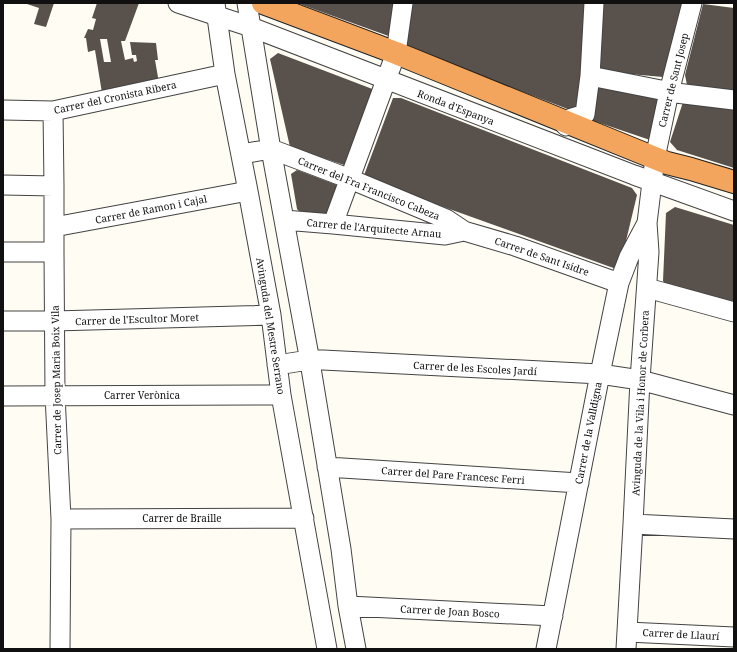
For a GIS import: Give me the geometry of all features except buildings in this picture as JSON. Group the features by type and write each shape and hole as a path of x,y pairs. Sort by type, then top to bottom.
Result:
{"highway":[{"path":"263,3 396,53 667,163 734,182"}],"street":[{"name":"Ronda d'Espanya","path":"178,3 216,10 251,27 652,182 734,211"},
{"path":"247,3 341,549 348,606 356,649"},
{"path":"333,224 396,53 403,3"},
{"path":"594,3 590,76 585,114 562,121 569,130 636,164 652,182 662,170 672,167 692,169"},
{"name":"Carrer de Sant Josep","path":"655,158 669,92 692,3"},
{"name":"Avinguda del Mestre Serrano","path":"216,10 225,74 271,315 281,395 327,649"},
{"name":"Carrer del Cronista Ribera","path":"3,110 54,111 225,74"},
{"path":"590,76 669,92 734,100"},
{"name":"Carrer de Josep Maria Boix Vila","path":"54,111 55,395 61,519 60,649"},
{"path":"241,154 271,149"},
{"name":"Carrer del Fra Francisco Cabeza","path":"271,149 350,179 446,219 464,231"},
{"name":"Avinguda de la Vila i Honor de Corbera","path":"627,640 640,380 649,252 647,223 655,158"},
{"path":"3,185 54,186"},
{"name":"Carrer de Ramon i Cajal","path":"54,228 248,191"},
{"name":"Carrer de l'Arquitecte Arnau","path":"284,220 445,235 464,231"},
{"name":"Carrer de la Valldigna","path":"546,649 619,283 629,257 647,223"},
{"name":"Carrer de Sant Isidre","path":"464,231 515,246 619,283"},
{"path":"3,252 54,252"},
{"path":"647,288 734,312"},
{"name":"Carrer de l'Escultor Moret","path":"3,321 271,315"},
{"name":"Carrer de les Escoles Jardí","path":"277,365 309,360 600,374 640,380 734,405"},
{"name":"Carrer Verònica","path":"3,396 281,395"},
{"name":"Carrer del Pare Francesc Ferri","path":"327,467 579,483"},
{"name":"Carrer de Braille","path":"61,519 304,518"},
{"path":"633,524 734,529"},
{"path":"310,552 341,549"},
{"name":"Carrer de Joan Bosco","path":"348,606 553,616"},
{"name":"Carrer de Llaurí","path":"627,640 734,637"}]}
